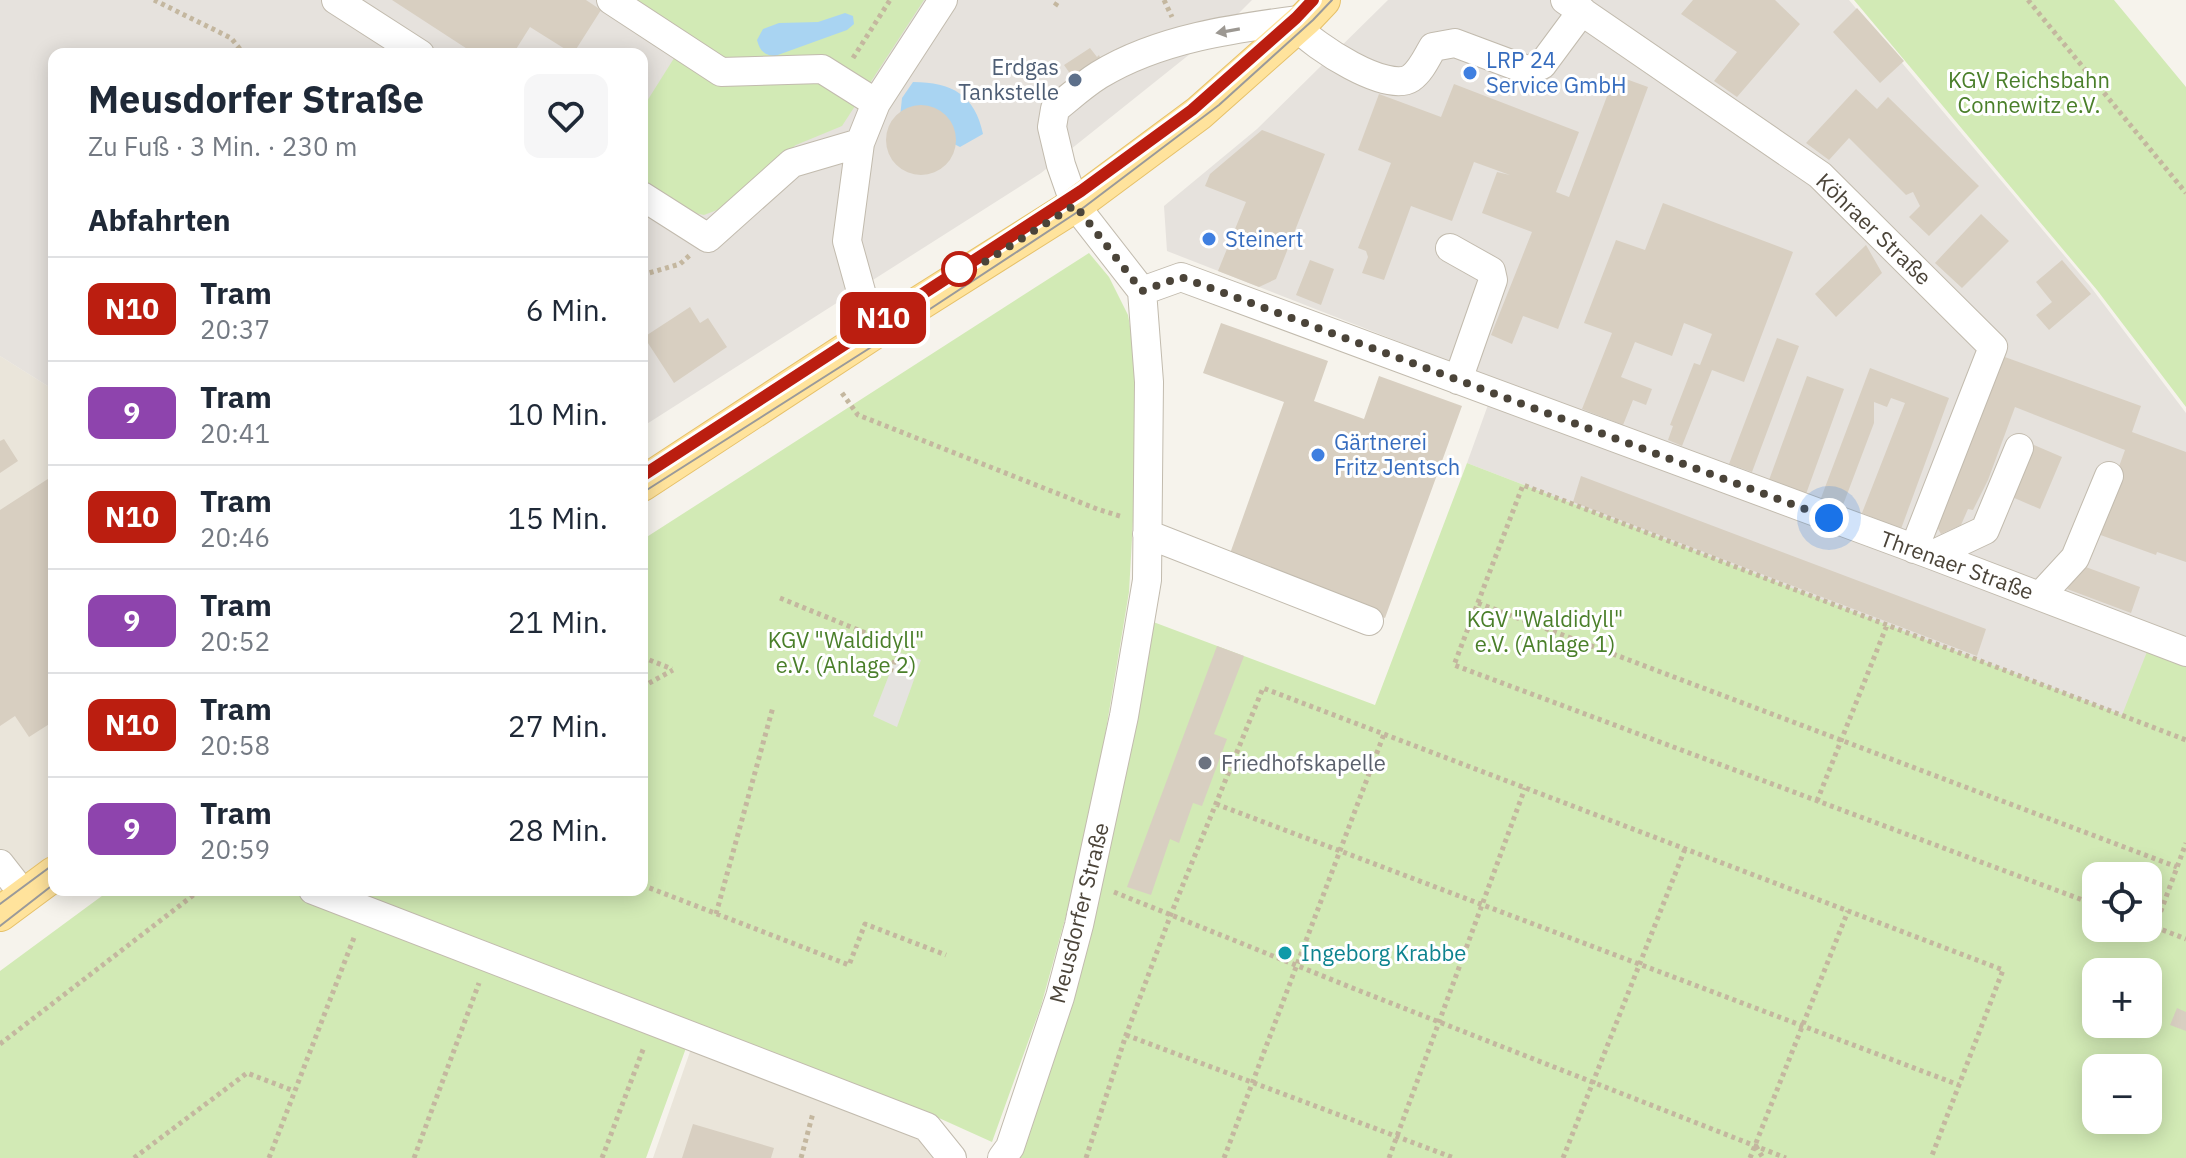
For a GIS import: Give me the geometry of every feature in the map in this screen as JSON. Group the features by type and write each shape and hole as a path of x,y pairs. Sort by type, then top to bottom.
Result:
{"main road":[{"path":"648,480 1075,205 1199,113 1308,15"},
{"path":"12,905 48,878"}],"street":[{"path":"336,0 411,48"},
{"path":"611,0 721,72 822,69 876,103"},
{"path":"877,330 862,295 847,241 860,143 876,103 943,0"},
{"path":"1142,291 1075,205 1052,127 1055,109 1099,75 1140,54 1204,36 1308,15 1339,59 1397,83 1412,77 1433,47 1455,43 1527,70 1542,65 1574,6"},
{"name":"Köhraer Straße","path":"1574,6 1820,175 1993,347 1923,552"},
{"path":"648,200 708,238 792,163 860,143"},
{"path":"1450,248 1491,271 1493,280 1458,380"},
{"name":"Threnaer Straße","path":"1142,291 1181,277 2186,652"},
{"name":"Meusdorfer Straße","path":"1002,1158 1010,1147 1060,997 1094,861 1124,716 1147,580 1149,382 1142,291"},
{"path":"1923,552 1985,530 2019,448"},
{"path":"2040,596 2075,558 2109,476"},
{"path":"1147,529 1369,621"},
{"path":"0,864 12,905"},
{"path":"329,896 927,1127 952,1158"}],"path":[{"path":"154,0 231,38 239,48"},
{"path":"839,79 890,0"},
{"path":"1055,6 1059,0"},
{"path":"2028,0 2186,193"},
{"path":"648,273 680,264"},
{"path":"842,393 858,415 1147,529"},
{"path":"2082,900 1454,665 1523,485 2186,740"},
{"path":"780,598 900,647 890,672"},
{"path":"1478,603 2177,867"},
{"path":"1817,801 1887,625"},
{"path":"648,660 673,670 648,684"},
{"path":"1086,1158 1126,1035 1171,914 1263,688 2003,970 1931,1158"},
{"path":"716,914 773,707"},
{"path":"1224,1158 1384,734"},
{"path":"1389,1158 1525,788"},
{"path":"1216,804 1959,1085"},
{"path":"2162,908 2186,843"},
{"path":"1563,1158 1685,849"},
{"path":"648,887 849,965 865,924 946,955"},
{"path":"0,1044 192,896"},
{"path":"1124,896 1786,1158"},
{"path":"269,1158 365,909"},
{"path":"1750,1158 1848,911"},
{"path":"2162,930 2186,939"},
{"path":"414,1158 488,959"},
{"path":"602,1158 654,1022"},
{"path":"1126,1035 1454,1158"},
{"path":"134,1158 247,1073 294,1091"},
{"path":"801,1158 820,1087"},
{"path":"1755,1145 1763,1158"}],"shaded area":[{"path":"0,0 1252,0 1230,22 1041,173 648,423 648,48 48,48 48,386 0,356"},
{"path":"1388,0 1849,0 2090,286 2186,413 2186,637 2158,626 2123,716 1467,463 1497,380 1167,251 1164,206 1257,129"},
{"path":"0,356 48,386 48,875 0,919"},
{"path":"898,652 921,660 897,727 873,716"},
{"path":"692,1046 921,1132 943,1158 653,1158"}],"green space":[{"path":"635,0 924,0 842,126 796,145 769,164 725,207 704,215 675,209 648,190 648,99 688,36"},
{"name":"KGV Reichsbahn Connewitz e.V.","path":"1854,0 2114,0 2186,87 2186,407 2097,290"},
{"name":"KGV \"Waldidyll\" e.V. (Anlage 2)","path":"1089,253 1109,277 1128,315 1137,366 1138,432 1129,592 1097,784 1070,901 1041,1006 992,1142 930,1114 694,1026 646,1158 0,1158 0,971 102,896 648,896 648,536"},
{"name":"KGV \"Waldidyll\" e.V. (Anlage 1)","path":"1467,463 2122,715 2152,639 2186,652 2186,1158 1002,1158 1010,1147 1140,617 1375,705"}],"water":[{"path":"845,13 853,16 854,24 847,30 775,56 765,53 758,44 763,29 779,23 818,22"},
{"path":"913,82 939,85 960,93 974,109 983,134 960,147 900,117 902,98"}],"building":[{"path":"392,0 586,0 601,10 577,48 563,48 530,27 517,48 466,48"},
{"path":"1693,0 1775,0 1800,24 1737,97 1714,81 1737,52 1681,14"},
{"path":"1857,8 1904,61 1880,83 1833,32"},
{"path":"1090,48 1101,60 1065,95 1059,86 1075,75 1071,75 1064,65"},
{"path":"1615,75 1648,87 1558,329 1523,316 1512,344 1491,335 1532,232 1482,213 1497,172 1510,175 1474,162 1452,221 1411,206 1384,280 1362,273 1368,257 1366,251 1358,248 1391,163 1358,150 1379,94 1441,117 1454,84 1579,132 1556,192 1569,197"},
{"path":"1856,89 1877,109 1888,97 1979,186 1929,236 1909,217 1920,206 1913,192 1906,195 1849,138 1829,160 1806,143"},
{"path":"921,105 946,115 956,140 946,165 921,175 896,165 886,140 896,115"},
{"path":"1262,130 1325,154 1276,279 1259,287 1218,271 1246,202 1205,186 1210,174"},
{"path":"1663,203 1793,252 1744,382 1712,370 1682,446 1668,440 1673,426 1670,425 1694,363 1700,365 1712,334 1684,323 1672,356 1635,342 1621,377 1652,389 1646,405 1633,400 1623,425 1582,409 1612,333 1584,323 1616,240 1645,250"},
{"path":"1981,214 2009,241 1962,288 1935,263"},
{"path":"1866,245 1882,273 1836,317 1815,294"},
{"path":"1310,260 1334,269 1321,305 1296,295"},
{"path":"2062,260 2091,294 2049,330 2036,315 2052,302 2036,282"},
{"path":"690,307 700,323 708,318 727,347 674,383 648,343 648,334"},
{"path":"1221,323 1328,361 1314,401 1364,419 1379,376 1462,406 1385,618 1227,562 1284,402 1203,373"},
{"path":"1777,338 1799,346 1752,472 1729,464"},
{"path":"2002,356 2141,406 2132,432 2186,452 2186,562 2157,552 2156,555 2095,533 2125,450 2015,407 1988,480 1973,510 1968,509 1961,525 1941,534 1937,527"},
{"path":"1870,368 1949,398 1901,529 1862,513 1905,403 1891,398 1887,407 1874,402 1874,423 1843,505 1821,498"},
{"path":"1807,376 1844,389 1806,494 1769,480"},
{"path":"4,439 18,461 0,473 0,441"},
{"path":"2034,445 2062,457 2040,509 2012,497"},
{"path":"1581,476 1986,629 1977,656 1573,502"},
{"path":"48,479 48,725 29,737 15,716 0,726 0,510"},
{"path":"2083,566 2140,587 2131,613 2067,589"},
{"path":"1217,646 1244,656 1214,734 1227,739 1202,806 1193,803 1179,843 1170,839 1151,895 1127,887"},
{"path":"2177,1008 2186,1012 2186,1031 2170,1025"},
{"path":"693,1124 774,1148 771,1158 682,1158"}],"tram line":[{"path":"648,472 1081,191 1192,110 1313,0"},
{"name":"N10","path":"648,472 1081,191 1192,110 1313,0"},
{"path":"648,489 1079,211 1219,105 1332,0"},
{"path":"0,904 48,868"},
{"path":"0,926 48,889"}],"place":[{"name":"LRP 24 Service GmbH","path":"1470,73"},
{"name":"Erdgas Tankstelle","path":"1075,80"},
{"name":"Steinert","path":"1209,239"},
{"name":"Gärtnerei Fritz Jentsch","path":"1318,455"},
{"name":"Friedhofskapelle","path":"1205,763"},
{"name":"Ingeborg Krabbe","path":"1285,953"}],"route":[{"path":"959,269 972,270 1075,205 1142,291 1181,277 1829,518"}]}
